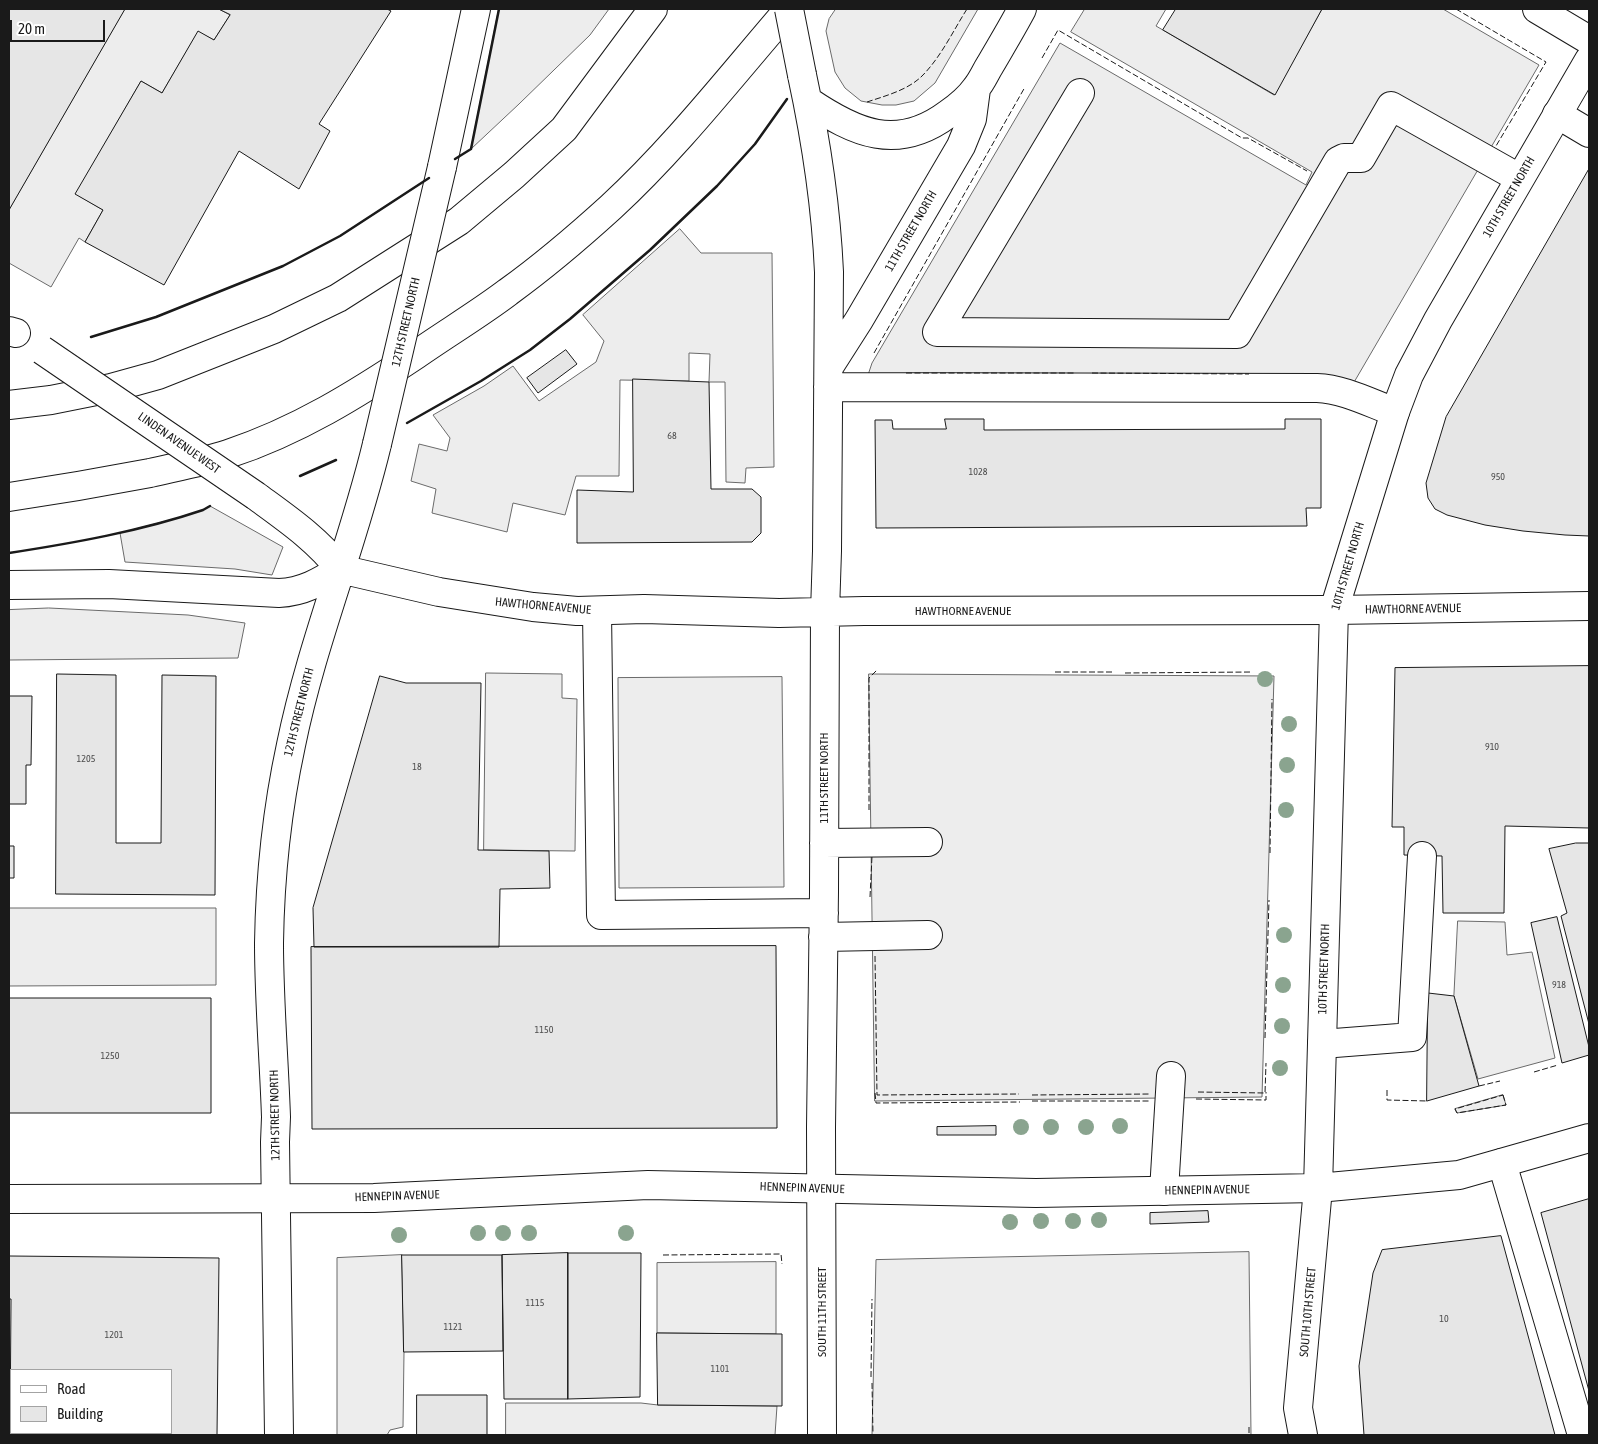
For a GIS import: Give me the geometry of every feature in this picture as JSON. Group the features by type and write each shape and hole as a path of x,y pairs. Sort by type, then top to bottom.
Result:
{"main road":[{"name":"12TH STREET NORTH","path":"279,1435 275,1107 269,943 273,855 280,799 291,743 316,645 368,481 442,167 476,9"},
{"path":"9,405 51,400 111,388 158,375 274,329 338,298 459,221 514,175 564,129 654,9"},
{"path":"674,143 706,104 737,61 769,9"},
{"path":"9,496 97,483 188,465 229,454 315,418 363,390 468,320 547,262 612,206 674,143 789,9"},
{"name":"11TH STREET NORTH","path":"789,9 808,101 821,180 827,234 830,299 825,612 821,1188"},
{"name":"11TH STREET NORTH","path":"808,101 826,114 852,127 875,134 899,135 918,130 936,122 958,106 976,89 1022,9"},
{"path":"1537,9 1589,40"},
{"name":"10TH STREET NORTH","path":"1318,1188 1334,610 1395,412 1409,375 1519,178 1589,60"},
{"name":"11TH STREET NORTH","path":"829,377 859,320 965,138 972,119 976,89"},
{"path":"1080,93 938,332 1237,334 1338,162 1344,158 1361,158 1391,106 1519,178"},
{"path":"1557,114 1589,134"},
{"name":"LINDEN AVENUE WEST","path":"11,331 42,350 256,496 304,531 333,559 340,569"},
{"path":"829,377 1317,388 1346,393 1395,412"},
{"path":"9,585 127,585 279,593 293,592 312,586 340,569"},
{"name":"HAWTHORNE AVENUE","path":"340,569 390,582 464,597 533,607 597,611 644,609 780,613 1334,610 1589,606"},
{"path":"597,611 601,915 823,925 928,935"},
{"path":"824,843 928,842"},
{"path":"1322,1044 1412,1037 1422,856"},
{"path":"1164,1191 1171,1076"},
{"name":"HENNEPIN AVENUE","path":"9,1199 374,1198 648,1185 1036,1194 1318,1188 1459,1175 1589,1138"},
{"path":"1502,1163 1582,1435"},
{"name":"SOUTH 11TH STREET","path":"821,1188 822,1435"},
{"name":"SOUTH 10TH STREET","path":"1303,1435 1298,1408 1318,1188"}],"shaded area":[{"path":"125,9 219,9 230,15 214,40 198,32 162,93 141,81 76,194 103,210 85,242 79,238 51,287 9,263 9,210"},
{"path":"499,9 609,9 590,35 471,149"},
{"path":"836,9 978,9 935,83 914,101 896,105 882,105 861,101 845,88 835,72 826,31 829,19"},
{"path":"1085,9 1166,9 1156,26 1274,95 1322,9 1443,9 1539,65 1353,384 868,375 872,363 1060,43 1306,185 1312,172 1071,32"},
{"path":"680,229 701,253 772,253 774,467 746,468 745,483 726,482 725,382 709,382 710,354 689,353 689,381 620,380 619,476 576,476 565,515 513,503 507,532 432,513 436,489 411,481 419,444 447,451 450,438 433,415 484,386 513,366 539,401 596,362 604,341 583,315"},
{"path":"210,506 283,547 272,575 235,569 125,562 120,533 174,519"},
{"path":"49,608 188,615 245,623 238,658 9,660 9,610"},
{"path":"486,673 562,674 562,698 577,699 575,851 484,850"},
{"path":"869,674 1274,676 1262,1097 875,1101"},
{"path":"782,677 784,887 619,888 618,678"},
{"path":"9,908 216,908 216,985 9,986"},
{"path":"1458,921 1505,922 1507,955 1532,952 1555,1058 1478,1079 1454,996"},
{"path":"1503,1095 1506,1105 1457,1113 1455,1109"},
{"path":"1249,1252 1251,1435 872,1435 876,1260"},
{"path":"402,1255 403,1427 390,1430 387,1435 337,1435 337,1258"},
{"path":"776,1262 776,1334 657,1333 657,1263"},
{"path":"506,1403 777,1406 775,1435 506,1435"}],"building":[{"path":"9,9 125,9 9,210"},
{"path":"219,9 387,9 391,11 319,124 330,131 299,189 239,151 164,285 85,242 103,210 75,194 141,81 162,93 198,31 214,40 230,15"},
{"path":"1176,9 1322,9 1275,95 1163,30"},
{"path":"1589,169 1589,536 1523,531 1485,525 1447,515 1435,509 1428,498 1426,483 1446,417"},
{"path":"566,350 577,364 538,393 527,378"},
{"path":"633,379 709,382 711,489 752,489 761,497 761,533 752,542 577,543 577,490 633,492"},
{"path":"945,419 984,419 984,430 1285,429 1285,419 1321,419 1321,508 1306,508 1307,526 876,528 875,420 892,420 893,429 946,429"},
{"path":"1589,666 1589,828 1505,826 1504,913 1443,913 1442,856 1404,855 1404,827 1392,827 1395,668"},
{"path":"57,674 116,675 116,843 161,843 162,675 216,676 215,895 56,894"},
{"path":"380,676 406,683 481,683 478,850 549,851 550,888 500,889 499,947 314,947 313,908"},
{"path":"9,696 32,696 31,765 26,765 26,804 9,804"},
{"path":"1576,843 1589,843 1589,1024 1561,916 1567,913 1549,849"},
{"path":"9,846 14,846 14,878 9,878"},
{"path":"1557,917 1589,1047 1589,1055 1562,1063 1531,923"},
{"path":"776,946 777,1128 312,1129 311,947"},
{"path":"1428,993 1454,996 1479,1086 1427,1101"},
{"path":"9,998 211,998 211,1113 9,1113"},
{"path":"996,1126 996,1135 937,1135 937,1127"},
{"path":"1589,1199 1589,1391 1541,1213"},
{"path":"1208,1211 1209,1222 1150,1224 1150,1213"},
{"path":"1501,1236 1555,1435 1364,1435 1359,1366 1373,1273 1382,1250"},
{"path":"568,1253 641,1253 640,1397 568,1399"},
{"path":"568,1253 568,1399 504,1399 502,1255"},
{"path":"402,1255 502,1255 503,1351 404,1352"},
{"path":"9,1256 219,1258 217,1435 10,1435 172,1434 172,1369 10,1369 11,1299 9,1299"},
{"path":"657,1333 782,1334 782,1406 658,1405"},
{"path":"417,1395 487,1395 487,1435 417,1435"}],"fence":[{"path":"867,102 903,89 922,76 941,52 967,9"},
{"path":"1456,9 1546,62 1496,146"},
{"path":"1042,58 1058,30 1242,138 1248,138 1307,171"},
{"path":"874,353 1025,87"},
{"path":"906,373 1076,373"},
{"path":"1092,373 1249,374"},
{"path":"869,810 869,678 877,670"},
{"path":"1055,672 1113,672"},
{"path":"1125,673 1252,672"},
{"path":"1270,853 1272,699"},
{"path":"870,897 872,856"},
{"path":"1265,1038 1269,900"},
{"path":"875,956 877,1095 1019,1094"},
{"path":"1198,1092 1265,1093 1266,1063"},
{"path":"1534,1072 1558,1065"},
{"path":"1479,1086 1500,1081"},
{"path":"1387,1090 1387,1100 1427,1101"},
{"path":"1196,1099 1266,1100 1266,1092"},
{"path":"875,1093 876,1103 1020,1102"},
{"path":"1032,1095 1151,1094"},
{"path":"1503,1095 1506,1105 1457,1113 1455,1109 1503,1095"},
{"path":"1032,1101 1151,1101"},
{"path":"663,1255 781,1254 782,1264"},
{"path":"871,1377 872,1299"},
{"path":"872,1383 873,1435"},
{"path":"1249,1427 1249,1435"}],"wall":[{"path":"455,159 471,149 499,9"},
{"path":"407,423 481,381 530,350 570,319 650,250 717,186 755,144 787,99"},
{"path":"91,337 156,317 283,266 340,236 429,178"},
{"path":"300,476 336,460"},
{"path":"9,553 83,541 132,530 203,510 210,506"}]}
